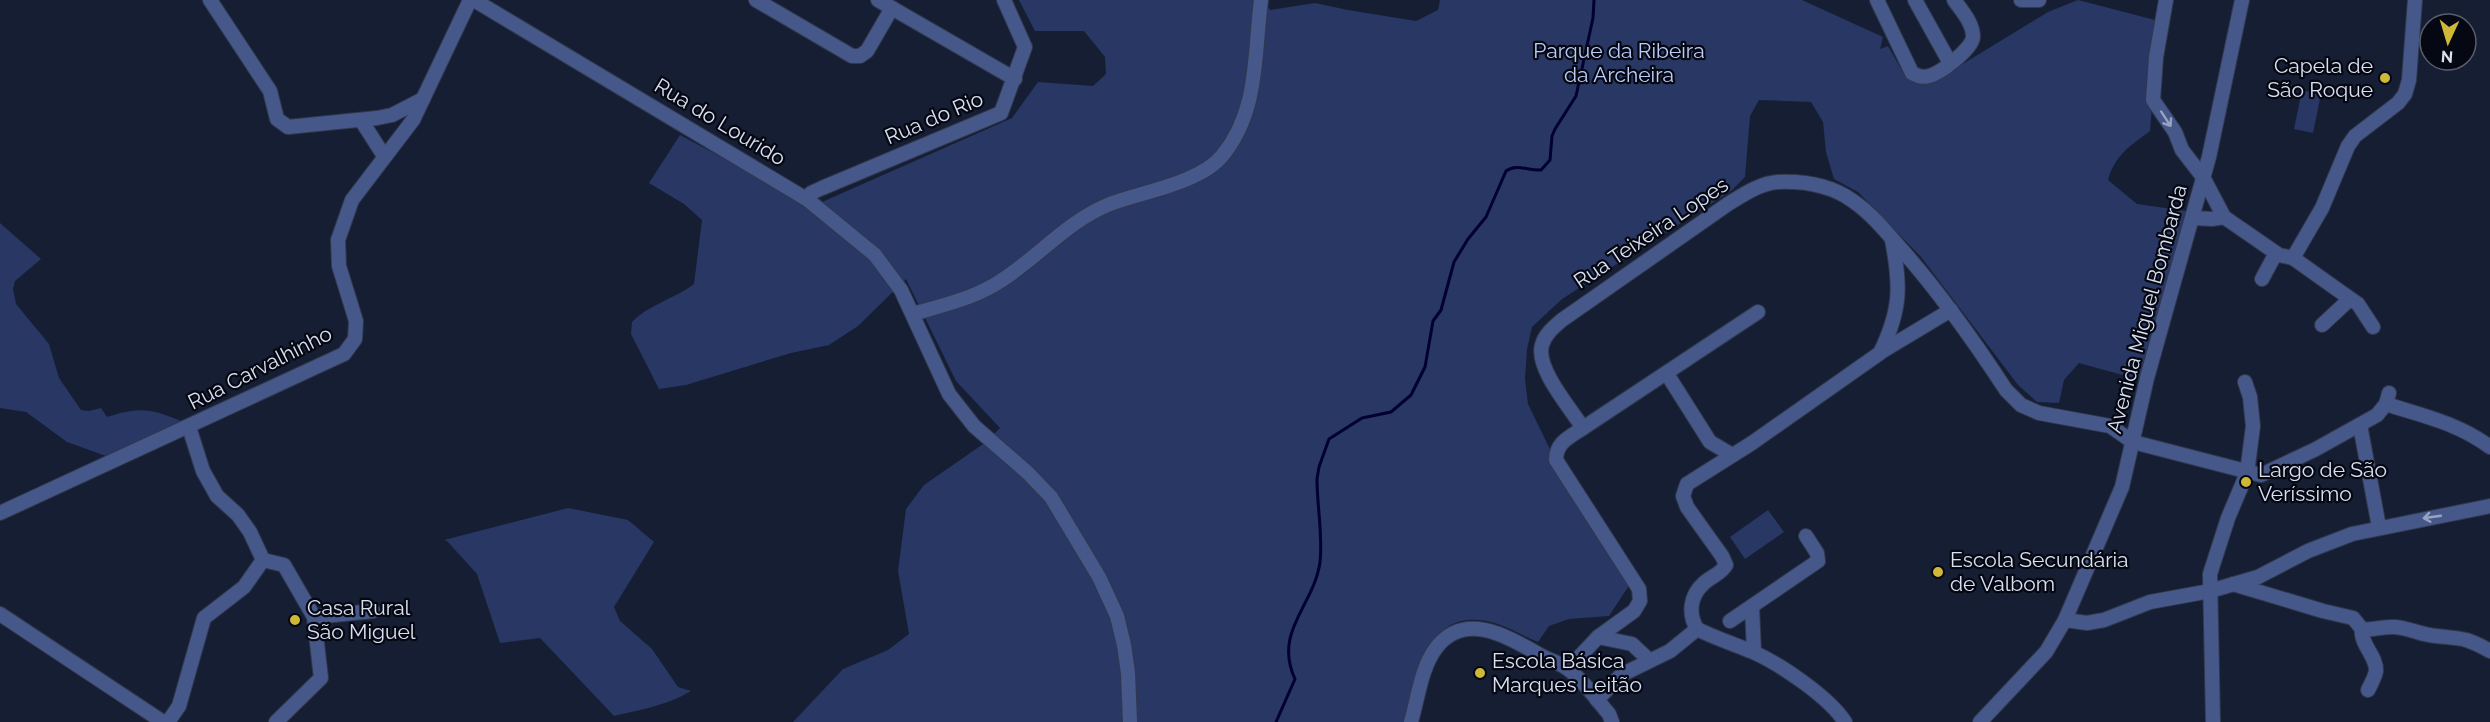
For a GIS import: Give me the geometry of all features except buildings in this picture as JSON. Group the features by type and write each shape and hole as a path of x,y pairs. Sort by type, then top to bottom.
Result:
{"street":[{"path":"210,0 270,91 277,119 288,127 392,115 423,99"},
{"name":"Rua Carvalhinho","path":"0,513 344,354 355,339 357,321 339,266 338,240 352,200 413,120 472,0"},
{"name":"Rua do Lourido","path":"472,0 808,200 875,255 901,290 949,394 974,426 1028,473 1051,497 1099,577 1117,616 1124,645 1128,673 1130,722"},
{"path":"756,0 852,56 860,56 867,51 892,8"},
{"path":"878,0 1015,79"},
{"name":"Rua do Rio","path":"808,200 811,193 822,188 1001,113 1025,47 1004,0"},
{"path":"913,314 980,292 1002,281 1077,222 1107,205 1186,178 1220,158 1248,109 1254,81 1261,0"},
{"path":"1877,0 1912,73 1922,77 1931,76 1970,46 1973,36 1968,20 1954,0"},
{"path":"1915,0 1950,63"},
{"path":"2021,0 2039,0"},
{"path":"2166,0 2152,88 2153,100 2175,132 2182,150 2203,177 2224,217 2276,253 2293,258 2350,299 2366,314 2373,327"},
{"name":"Avenida Miguel Bombarda","path":"1980,722 2046,652 2065,620 2122,487 2147,378 2193,218 2242,0"},
{"path":"2293,258 2322,208 2348,146 2365,127 2398,103 2405,94 2409,80 2415,0"},
{"path":"361,120 384,156"},
{"name":"Rua Teixeira Lopes","path":"1583,428 1542,364 1541,347 1546,334 1562,320 1728,204 1752,190 1776,182 1804,183 1852,200 1892,238 1930,281 2006,390 2021,405 2039,413 2110,426 2133,442 2247,473"},
{"path":"2193,218 2224,217"},
{"path":"1880,353 1891,327 1899,287 1892,238"},
{"path":"2262,279 2276,253"},
{"path":"2322,326 2350,299"},
{"path":"1845,722 1839,713 1812,688 1754,652 1697,629 1693,622 1691,608 1695,594 1704,583 1722,573 1726,565 1687,507 1683,496 1687,484 1850,376 1880,353 1951,310"},
{"path":"1568,669 1598,637 1634,611 1640,602 1639,589 1556,460 1556,450 1561,442 1758,312"},
{"path":"1667,374 1710,442 1732,455"},
{"path":"2213,722 2210,574 2247,473 2253,426 2250,397 2245,382"},
{"path":"2247,473 2261,475 2360,425 2376,415 2387,398 2460,427 2490,447"},
{"path":"2360,425 2379,527"},
{"path":"189,427 203,471 217,496 238,515 250,532 262,560"},
{"path":"2065,620 2094,622 2150,602 2210,591 2258,577 2331,540 2379,527 2490,506"},
{"path":"1730,621 1818,561 1817,554 1806,536"},
{"path":"262,560 284,565 314,617 321,678 276,722"},
{"path":"168,722 179,706 204,618 244,587 262,560"},
{"path":"2233,584 2354,618 2362,629 2361,638 2376,666 2376,673 2368,690"},
{"path":"1752,607 1754,652"},
{"path":"314,617 373,611"},
{"path":"0,614 163,722"},
{"path":"2362,629 2393,627 2436,636 2490,643"},
{"path":"1411,722 1427,663 1437,647 1447,637 1465,630 1485,628 1568,669 1609,714 1612,722"},
{"path":"1597,700 1621,675 1670,651 1697,629"},
{"path":"1598,637 1632,644 1649,660"},
{"path":"2468,639 2490,651"}],"green space":[{"name":"Parque da Ribeira da Archeira","path":"1019,0 1264,0 1270,10 1315,3 1416,21 1438,10 1440,0 1802,0 1883,37 1880,49 1888,46 1904,74 1913,82 1943,76 2048,12 2078,0 2159,21 2150,131 2119,157 2108,180 2137,204 2186,211 2144,381 2079,363 2064,380 2059,403 2037,402 2018,385 1921,257 1858,192 1834,179 1826,152 1823,122 1811,102 1759,100 1750,116 1745,177 1731,191 1562,299 1532,327 1527,349 1525,379 1528,404 1561,472 1632,581 1609,616 1569,619 1549,626 1538,642 1491,622 1469,620 1452,624 1438,634 1428,649 1420,666 1404,722 793,722 843,669 888,650 909,634 898,571 906,509 924,485 986,442 1000,428 956,381 906,279 858,326 829,345 791,353 686,385 659,389 631,334 632,322 646,311 694,284 702,220 684,204 649,183 680,135 813,206 1012,118 1038,82 1093,86 1106,74 1105,57 1084,31 1035,31"},
{"path":"2302,90 2321,94 2313,133 2294,129"},
{"path":"0,223 41,259 15,281 13,289 16,304 49,344 59,378 81,410 101,408 107,417 129,411 146,410 183,422 106,456 67,442 26,412 0,408"},
{"path":"568,508 628,520 654,542 614,607 620,621 652,649 678,687 691,691 664,703 614,716 540,638 500,643 477,574 444,540"},
{"path":"1768,510 1784,532 1745,559 1730,537"}],"waterway":[{"path":"1276,722 1295,679 1289,647 1292,632 1316,578 1320,562 1317,479 1329,439 1362,418 1391,412 1411,395 1425,367 1433,321 1441,310 1454,262 1468,239 1486,217 1506,171 1518,167 1541,170 1550,160 1552,136 1576,96 1593,18 1594,0"}],"place":[{"name":"Capela de São Roque","path":"2385,78"},
{"name":"Largo de São Veríssimo","path":"2246,482"},
{"name":"Escola Secundária de Valbom","path":"1938,572"},
{"name":"Casa Rural São Miguel","path":"295,620"},
{"name":"Escola Básica Marques Leitão","path":"1480,673"}]}
